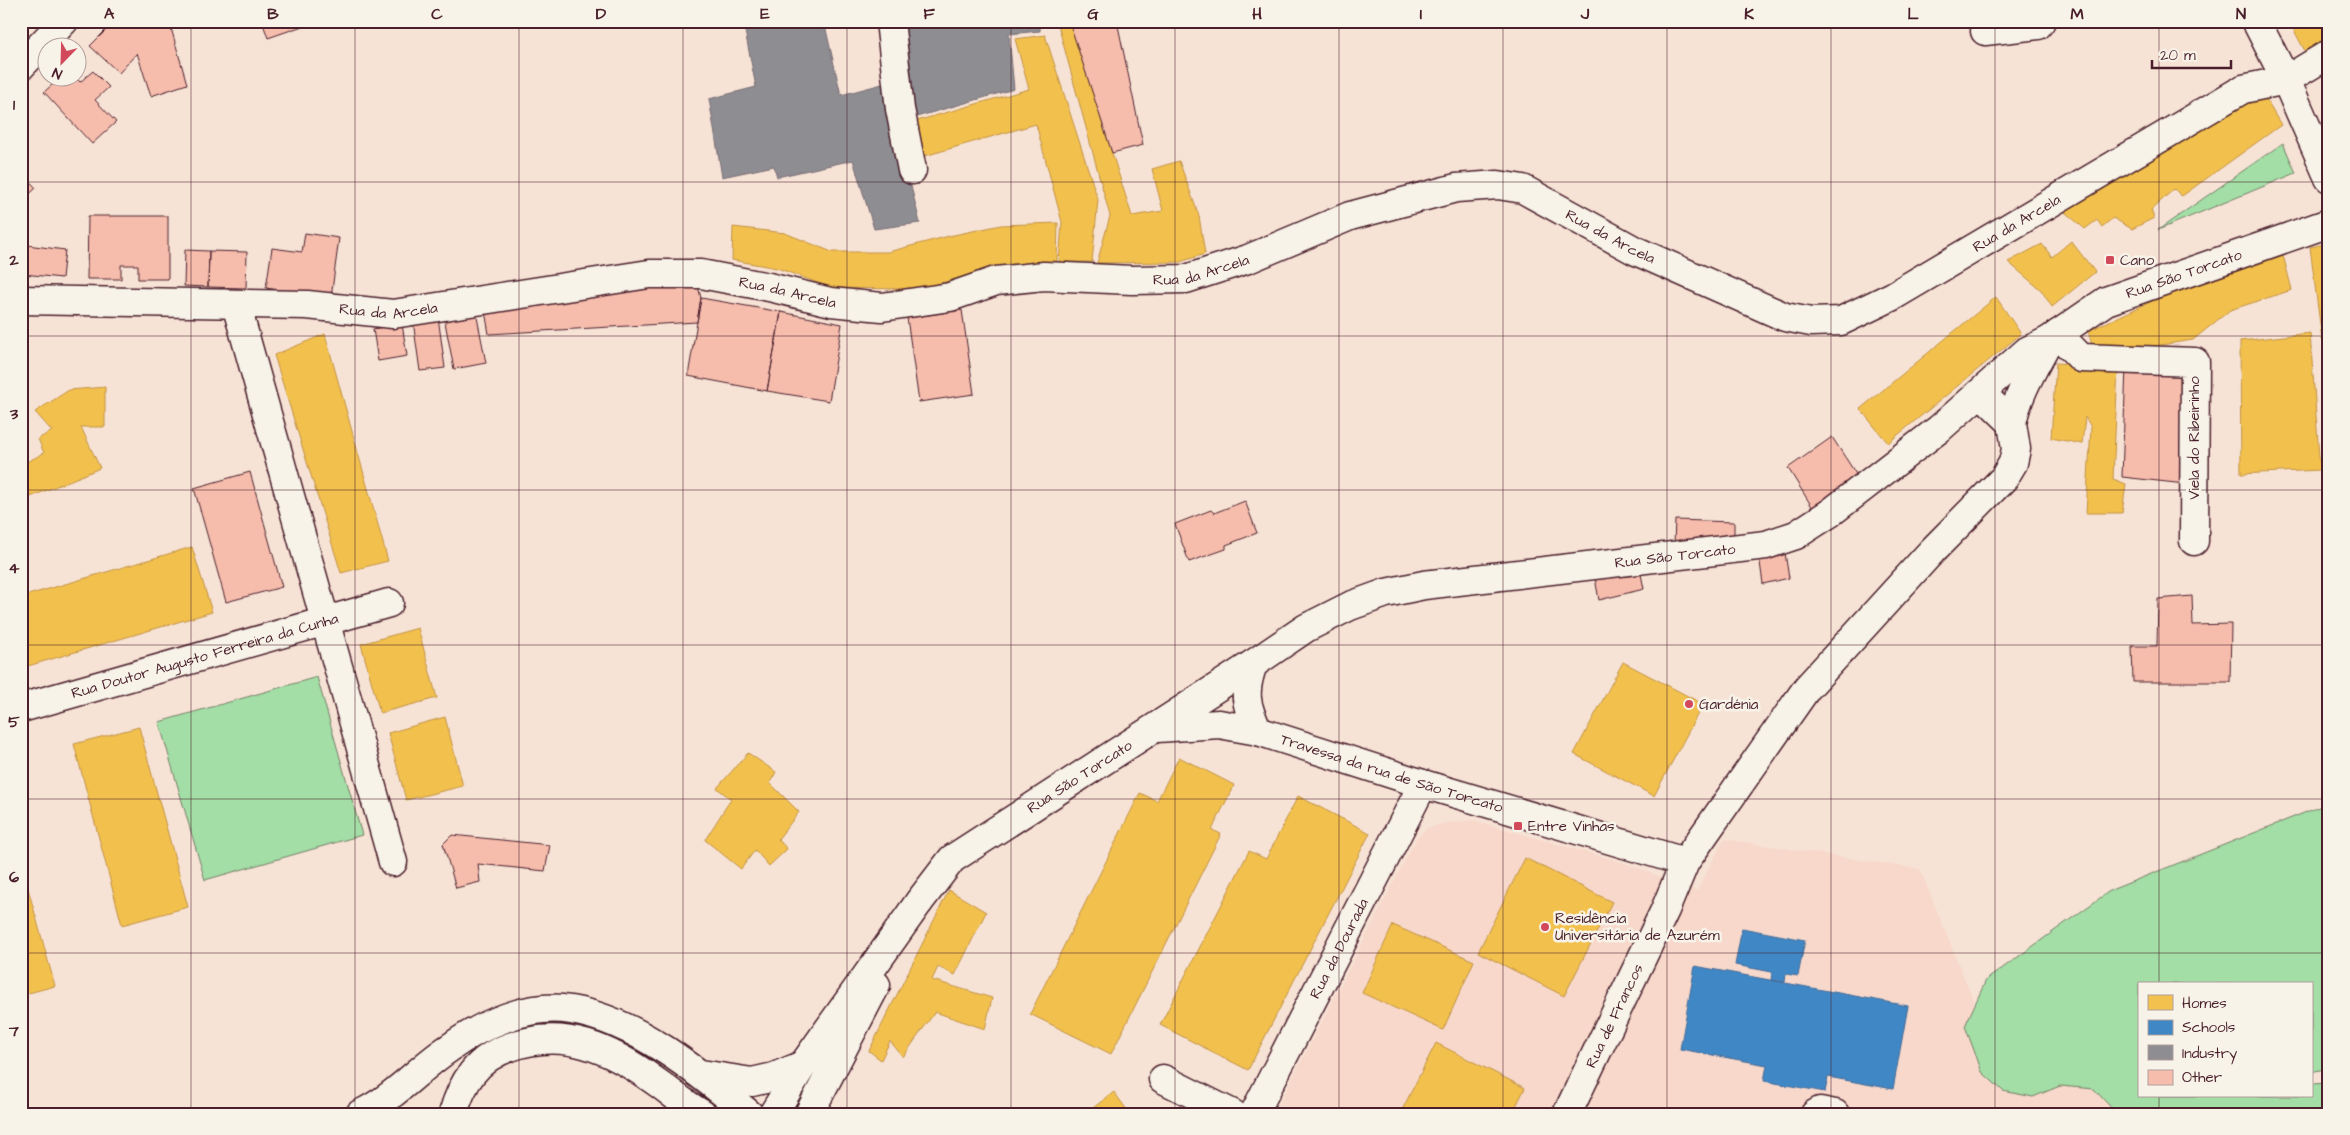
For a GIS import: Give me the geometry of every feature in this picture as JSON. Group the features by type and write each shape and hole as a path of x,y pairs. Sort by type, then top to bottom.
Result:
{"main road":[{"path":"21,66 64,21"},
{"path":"890,21 900,109 912,170"},
{"path":"1985,30 2038,25 2041,21"},
{"path":"2256,21 2286,80 2329,178"},
{"name":"Rua da Arcela","path":"21,300 307,305 393,314 649,274 701,274 769,287 832,302 882,307 950,297 996,281 1044,276 1132,280 1186,280 1248,258 1350,216 1456,188 1498,185 1524,189 1634,250 1785,317 1811,322 1840,321 1894,296 2243,89 2286,80 2329,54"},
{"name":"Rua São Torcato","path":"773,1114 803,1064 952,859 1254,664 1306,628 1350,606 1386,593 1424,585 1766,545 1796,535 1830,513 1939,429 1982,393 2027,351 2053,337 2106,301 2329,223"},
{"path":"236,304 393,862"},
{"name":"Rua São Torcato","path":"2012,423 2015,406 2022,388 2053,337"},
{"name":"Viela do Ribeirinho","path":"2053,337 2081,358 2195,362 2194,541"},
{"path":"1982,393 2012,423"},
{"name":"Rua de Francos","path":"1566,1114 1665,910 1685,862 1807,688 1932,551 2004,478 2013,463 2016,449 2012,423"},
{"name":"Rua Doutor Augusto Ferreira da Cunha","path":"21,708 389,602"},
{"path":"1254,664 1245,686 1249,714 1258,731"},
{"name":"Travessa da rua de São Torcato","path":"1155,728 1219,724 1258,731 1423,784 1685,862"},
{"name":"Rua da Dourada","path":"1254,1114 1423,784"},
{"name":"Rua São Torcato","path":"809,1114 919,902"},
{"path":"360,1114 382,1101 448,1048 484,1026 517,1014 535,1011 570,1010 611,1022 656,1044 700,1074 749,1114"},
{"path":"453,1114 466,1080 477,1067 505,1048 544,1038 568,1039 611,1055 655,1080 696,1112"},
{"path":"700,1074 752,1082 774,1077 803,1064"},
{"path":"1163,1079 1234,1114"},
{"path":"1815,1114 1820,1111 1835,1114"}],"shaded area":[{"path":"1473,820 1628,864 1697,891 1724,839 1920,869 1980,1017 2148,1114 1274,1114 1416,839 1426,829 1445,823"}],"green space":[{"path":"2283,143 2296,173 2158,230"},
{"path":"317,677 362,835 205,880 159,722"},
{"path":"2329,803 2329,1068 2312,1072 2312,982 2138,982 2138,1098 2312,1098 2312,1084 2329,1083 2329,1114 2117,1114 2094,1089 2060,1086 2033,1097 2003,1091 1982,1072 1965,1026 1986,980 2111,890"}],"building: Homes":[{"path":"1057,21 1070,21 1132,216 1163,211 1152,169 1179,161 1199,216 1205,254 1180,262 1097,263 1110,216"},
{"path":"2289,21 2329,21 2329,38 2306,53"},
{"path":"1045,35 1098,200 1092,262 1059,262 1062,222 1036,124 914,159 906,124 1029,89 1015,39"},
{"path":"2262,93 2281,125 2182,196 2174,189 2151,210 2154,218 2132,229 2113,218 2102,227 2097,220 2085,229 2060,208"},
{"path":"1058,223 1057,261 1003,266 908,292 908,289 832,288 777,268 732,260 733,227 785,233 832,252 888,252 1001,225"},
{"path":"2071,241 2095,272 2052,307 2041,290 2008,262 2042,244 2052,257"},
{"path":"2329,243 2329,338 2322,340 2310,247"},
{"path":"2283,255 2292,290 2230,310 2193,340 2095,355 2088,331 2206,276"},
{"path":"1996,297 2021,334 1888,443 1860,409"},
{"path":"2310,333 2320,470 2241,474 2240,341"},
{"path":"325,334 388,561 341,573 274,355"},
{"path":"2056,363 2118,367 2113,479 2126,484 2122,513 2086,513 2091,427 2085,417 2082,444 2051,438"},
{"path":"105,387 105,427 81,427 100,468 21,501 21,465 44,453 38,439 52,431 35,412 69,390"},
{"path":"192,547 212,612 21,668 21,597"},
{"path":"418,628 437,698 380,713 361,644"},
{"path":"1623,662 1703,704 1654,796 1574,754"},
{"path":"445,717 463,786 406,800 388,733"},
{"path":"139,727 188,907 122,925 74,744"},
{"path":"748,753 776,772 770,783 799,812 778,839 787,849 769,866 755,850 741,869 705,840 731,799 717,788"},
{"path":"1179,757 1234,785 1212,830 1221,834 1111,1054 1030,1014 1140,793 1157,801"},
{"path":"1298,796 1370,833 1248,1070 1160,1025 1249,851 1266,859"},
{"name":"Residência Universitária de Azurém","path":"1525,858 1612,902 1564,996 1478,952"},
{"path":"21,863 55,986 21,995"},
{"path":"949,890 986,912 955,975 938,967 932,980 992,998 985,1029 935,1012 903,1057 890,1041 881,1060 869,1051"},
{"path":"1393,925 1474,961 1443,1030 1362,993"},
{"path":"1436,1043 1525,1088 1512,1114 1400,1114"},
{"path":"1114,1092 1130,1114 1085,1114"}],"building: Schools":[{"path":"1742,928 1805,940 1798,976 1786,974 1785,982 1771,980 1772,972 1735,965"},
{"path":"1695,966 1908,1006 1893,1089 1828,1077 1825,1092 1764,1081 1767,1065 1680,1049"}],"building: Industry":[{"path":"743,21 824,21 841,95 886,83 920,223 874,229 853,160 777,177 774,166 722,177 709,99 756,87"},
{"path":"896,21 1040,21 1040,31 1009,34 1014,89 906,120"}],"building: Other":[{"path":"115,21 169,21 187,84 151,96 137,53 119,73 90,46"},
{"path":"262,21 317,21 268,38"},
{"path":"1069,21 1117,21 1143,145 1112,153"},
{"path":"93,71 109,87 95,100 116,122 92,144 44,92 49,88 88,88 88,75"},
{"path":"21,172 36,188 21,202"},
{"path":"88,216 168,216 168,279 138,279 138,265 121,265 121,279 87,279"},
{"path":"305,233 339,238 331,298 266,288 272,248 302,252"},
{"path":"27,245 65,250 62,278 23,274"},
{"path":"185,250 209,251 208,287 184,286"},
{"path":"209,251 247,252 246,288 208,287"},
{"path":"697,282 701,298 697,322 489,334 484,305"},
{"path":"701,298 781,312 767,391 688,376"},
{"path":"962,310 974,394 919,402 907,318"},
{"path":"476,312 486,363 454,369 444,317"},
{"path":"781,312 842,324 829,401 767,391"},
{"path":"438,317 445,368 420,371 413,321"},
{"path":"402,324 407,356 378,361 373,329"},
{"path":"2126,366 2181,368 2185,484 2122,477"},
{"path":"1832,437 1858,477 1814,510 1788,468"},
{"path":"250,472 282,587 226,602 194,488"},
{"path":"1245,501 1257,533 1226,545 1226,549 1189,562 1175,524 1211,510 1214,513"},
{"path":"1675,520 1734,522 1734,541 1674,544"},
{"path":"1785,553 1789,578 1763,584 1759,555"},
{"path":"1640,569 1644,589 1599,600 1595,578"},
{"path":"2192,596 2193,625 2231,624 2230,682 2133,682 2132,646 2157,646 2158,599"},
{"path":"452,835 550,845 545,871 478,864 480,882 456,888 443,844"}],"place":[{"name":"Cano","path":"2110,260"},
{"name":"Gardénia","path":"1689,704"},
{"name":"Entre Vinhas","path":"1518,826"},
{"name":"Residência Universitária de Azurém","path":"1545,927"}]}
